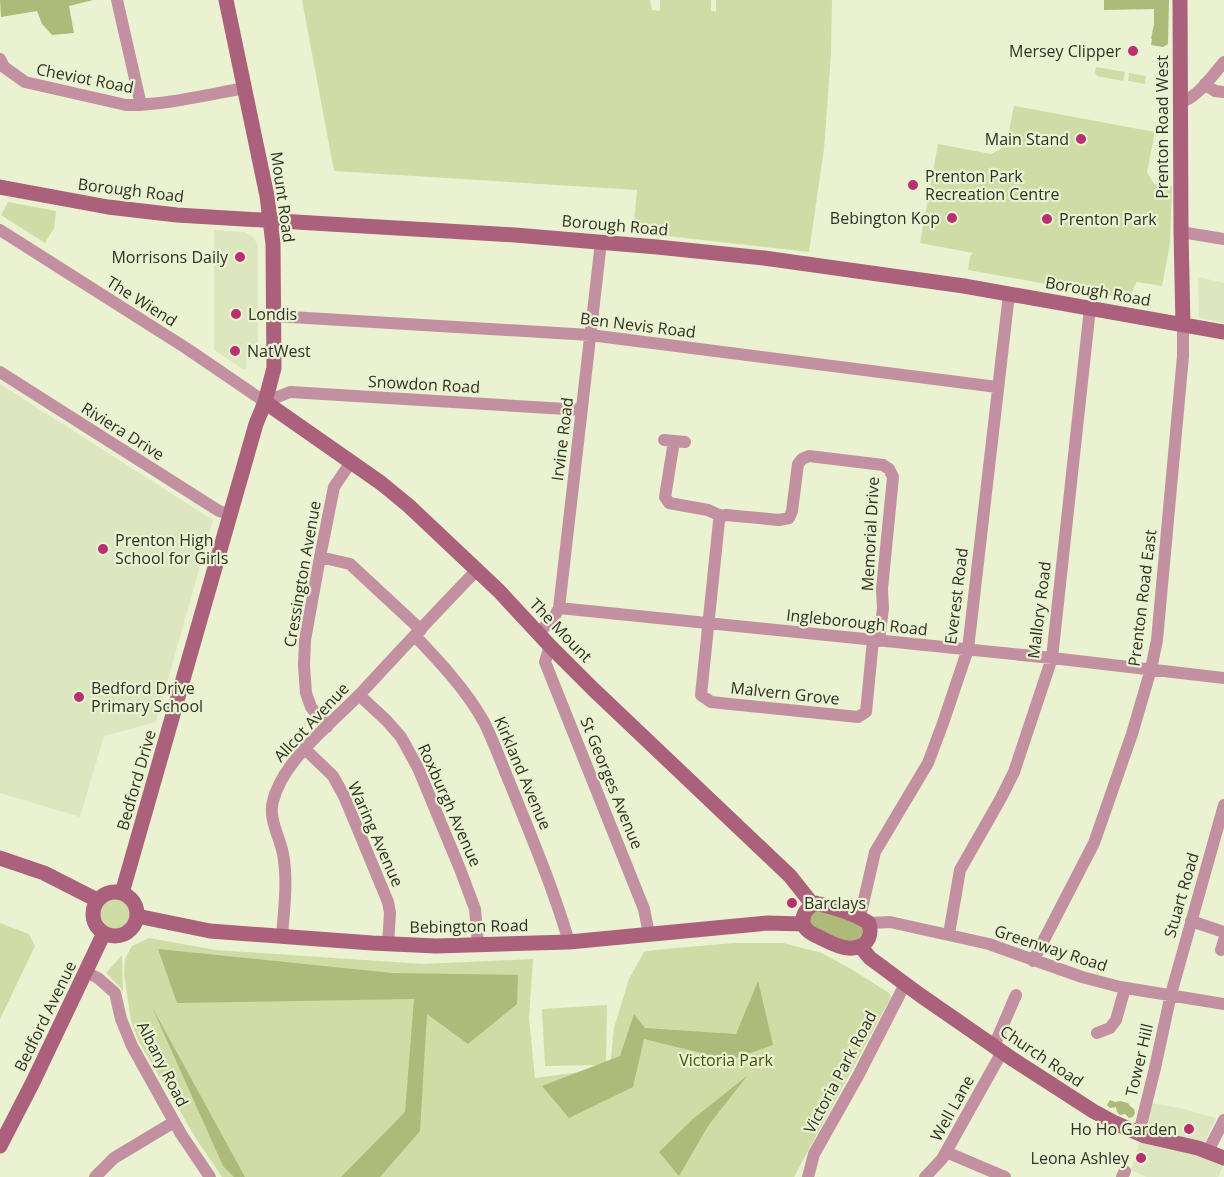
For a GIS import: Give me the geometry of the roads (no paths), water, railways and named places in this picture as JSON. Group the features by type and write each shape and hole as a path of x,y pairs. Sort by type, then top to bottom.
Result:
{"street":[{"path":"117,0 141,105"},
{"name":"Mount Road","path":"226,0 271,221 274,368 265,402"},
{"name":"Prenton Road West","path":"1180,0 1183,325"},
{"name":"Cheviot Road","path":"0,59 4,67 25,82 126,105 141,105 245,88"},
{"path":"1181,102 1188,101 1224,62"},
{"path":"1205,84 1215,92 1224,92"},
{"name":"Borough Road","path":"0,187 108,207 177,215 504,234 806,263 953,284 1224,332"},
{"name":"The Wiend","path":"0,230 186,348 265,402"},
{"path":"1181,232 1224,239"},
{"name":"Irvine Road","path":"559,608 601,242"},
{"name":"Everest Road","path":"864,920 876,852 928,763 968,649 1009,294"},
{"name":"Mallory Road","path":"949,934 960,870 1014,772 1052,658 1090,308"},
{"name":"Ben Nevis Road","path":"274,316 591,335 997,387"},
{"name":"Prenton Road East","path":"1034,961 1094,843 1111,798 1151,669 1157,640 1182,368 1183,325"},
{"name":"Riviera Drive","path":"0,372 219,511 230,514"},
{"name":"Snowdon Road","path":"265,402 288,393 582,410"},
{"name":"The Mount","path":"265,402 381,483 409,506 499,591 593,689 790,876 813,905"},
{"name":"Bedford Drive","path":"123,893 256,424 265,402"},
{"path":"674,441 665,497 669,503 708,510 721,516 708,624"},
{"name":"Memorial Drive","path":"721,516 779,520 789,518 792,511 798,464 809,456 883,465 889,469 892,477 882,589 883,608 876,640"},
{"name":"Cressington Avenue","path":"327,727 311,707 306,693 303,666 305,640 334,487 351,462"},
{"name":"Kirkland Avenue","path":"320,556 350,564 418,633 464,692 484,722 536,846 556,898 569,942"},
{"name":"Allcot Avenue","path":"282,936 285,877 283,853 272,817 272,803 285,773 305,749 476,571"},
{"path":"538,633 559,608"},
{"name":"Ingleborough Road","path":"559,608 968,649 1224,678"},
{"name":"Malvern Grove","path":"708,624 701,695 711,702 858,717 866,712 876,640"},
{"name":"St Georges Avenue","path":"550,646 545,662 644,909 649,934"},
{"name":"Roxburgh Avenue","path":"359,695 401,737 418,768 475,909 478,945"},
{"name":"Waring Avenue","path":"305,749 333,776 344,796 388,902 390,913 388,944"},
{"name":"Stuart Road","path":"1171,994 1224,805"},
{"path":"0,858 44,873 97,900"},
{"path":"110,892 123,893 131,898 135,903 137,916 132,928 116,936 104,933 97,926 93,917 93,909 97,900 110,892"},
{"path":"815,903 828,906 864,920 871,931 868,941 853,949 839,945 806,929 803,924 804,915 813,905 815,903"},
{"name":"Bebington Road","path":"137,916 210,931 388,944 478,945 569,942 768,923 803,924"},
{"name":"Greenway Road","path":"864,920 890,922 989,944 1082,978 1224,1004"},
{"path":"1191,921 1224,932"},
{"name":"Bedford Avenue","path":"0,1146 104,933"},
{"name":"Church Road","path":"860,946 870,958 905,984 998,1049 1093,1111 1139,1133 1208,1151 1224,1158"},
{"name":"Albany Road","path":"86,972 98,978 115,993 121,1019 132,1046 174,1122 210,1177"},
{"name":"Victoria Park Road","path":"808,1177 814,1154 858,1076 905,984"},
{"path":"1097,1033 1110,1028 1116,1020 1125,987"},
{"name":"Tower Hill","path":"1139,1133 1171,994"},
{"name":"Well Lane","path":"925,1177 938,1165 946,1152 998,1049 1016,995"},
{"path":"1208,1151 1224,1120"},
{"path":"97,1176 114,1158 174,1122"},
{"path":"946,1152 1005,1177"}],"place":[{"name":"Mersey Clipper","path":"1133,51"},
{"name":"Main Stand","path":"1081,139"},
{"name":"Prenton Park Recreation Centre","path":"913,185"},
{"name":"Bebington Kop","path":"952,218"},
{"name":"Prenton Park","path":"1047,219"},
{"name":"Morrisons Daily","path":"240,257"},
{"name":"Londis","path":"236,314"},
{"name":"NatWest","path":"235,351"},
{"name":"Prenton High School for Girls","path":"103,549"},
{"name":"Bedford Drive Primary School","path":"79,697"},
{"name":"Barclays","path":"792,903"},
{"name":"Ho Ho Garden","path":"1189,1129"},
{"name":"Leona Ashley","path":"1141,1158"}],"park label":[{"name":"Victoria Park","path":"726,1060"}]}
